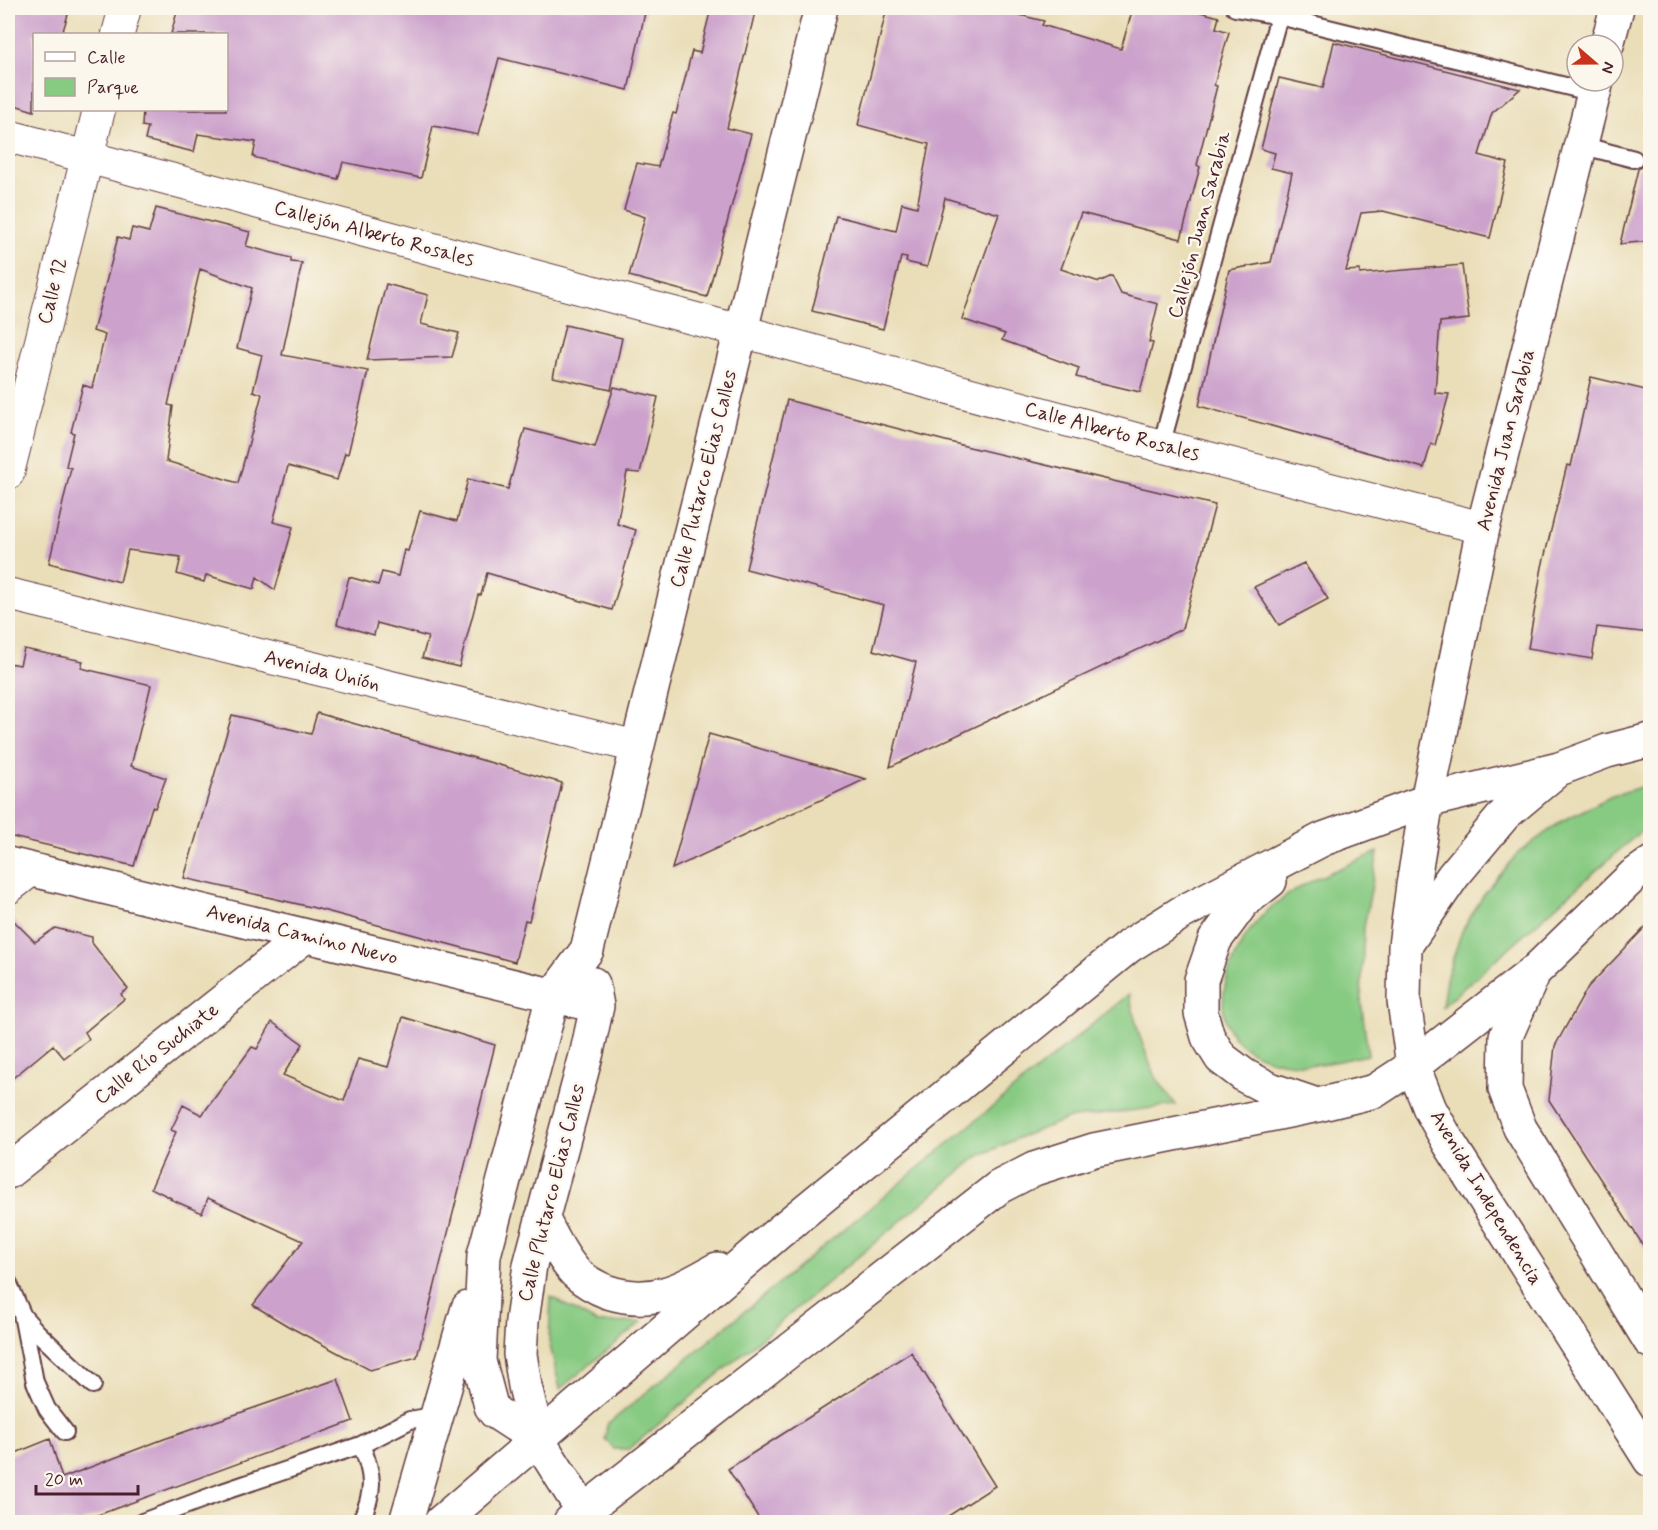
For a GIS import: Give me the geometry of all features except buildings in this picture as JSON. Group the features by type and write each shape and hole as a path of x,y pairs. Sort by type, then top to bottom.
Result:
{"main road":[{"name":"Calle Plutarco Elias Calles","path":"538,1440 495,1412 491,1406 479,1361 484,1255 553,996 586,950 821,8"},
{"path":"1610,33 1617,8"},
{"name":"Avenida Juan Sarabia","path":"1427,801 1483,528 1593,93"},
{"path":"441,1522 778,1233 1129,946 1181,913 1323,839 1427,801 1559,769 1650,740"},
{"path":"1405,946 1453,876 1505,814 1559,769"},
{"name":"Avenida Independencia","path":"1427,801 1405,946 1404,1001 1413,1066 1430,1109 1449,1143 1650,1460"},
{"path":"1318,1105 1253,1081 1221,1058 1208,1036 1201,1013 1201,980 1215,940 1243,902 1323,839"},
{"path":"538,1440 581,1519 999,1187 1034,1169 1094,1150 1318,1105 1375,1091 1413,1066 1535,970 1633,876 1650,864"},
{"name":"Avenida Camino Nuevo","path":"15,874 305,936 597,1005"},
{"name":"Calle Río Suchiate","path":"8,1172 305,936"},
{"name":"Calle Plutarco Elias Calles","path":"538,1440 520,1354 523,1310 530,1265 587,1052 597,1005 586,950"},
{"path":"1535,970 1506,1036 1505,1089 1520,1128 1650,1341"},
{"path":"542,1218 562,1254 577,1273 596,1287 622,1296 649,1298 673,1292 694,1282 778,1233"},
{"path":"406,1522 484,1255"}],"street":[{"path":"118,33 125,8"},
{"name":"Calle 12","path":"8,473 99,111"},
{"name":"Callejón Alberto Rosales","path":"8,136 741,331"},
{"name":"Calle Alberto Rosales","path":"741,331 1161,446 1483,528"},
{"name":"Avenida Unión","path":"8,594 638,747"}],"lane":[{"path":"1235,8 1565,80"},
{"name":"Callejón Juan Sarabia","path":"1161,446 1279,16"},
{"path":"1580,145 1634,159"},
{"path":"8,1282 22,1314 35,1382 47,1409 65,1432"},
{"path":"22,1314 37,1332 93,1385"},
{"path":"142,1522 361,1445 410,1419 438,1415"},
{"path":"360,1522 368,1507 372,1485 370,1466 361,1445"}],"green space":[{"path":"1650,784 1650,823 1442,1007 1446,979 1462,931 1483,896 1518,853 1562,821 1612,796"},
{"path":"1378,852 1364,927 1361,1000 1368,1055 1323,1064 1305,1065 1276,1061 1244,1047 1233,1036 1226,1023 1223,1007 1224,989 1230,969 1246,935 1266,912 1295,890"},
{"path":"1129,994 1139,1034 1154,1075 1176,1105 1067,1119 977,1157 629,1449 614,1449 605,1439 607,1425"},
{"path":"551,1297 597,1323 642,1322 560,1389 549,1341"}]}
